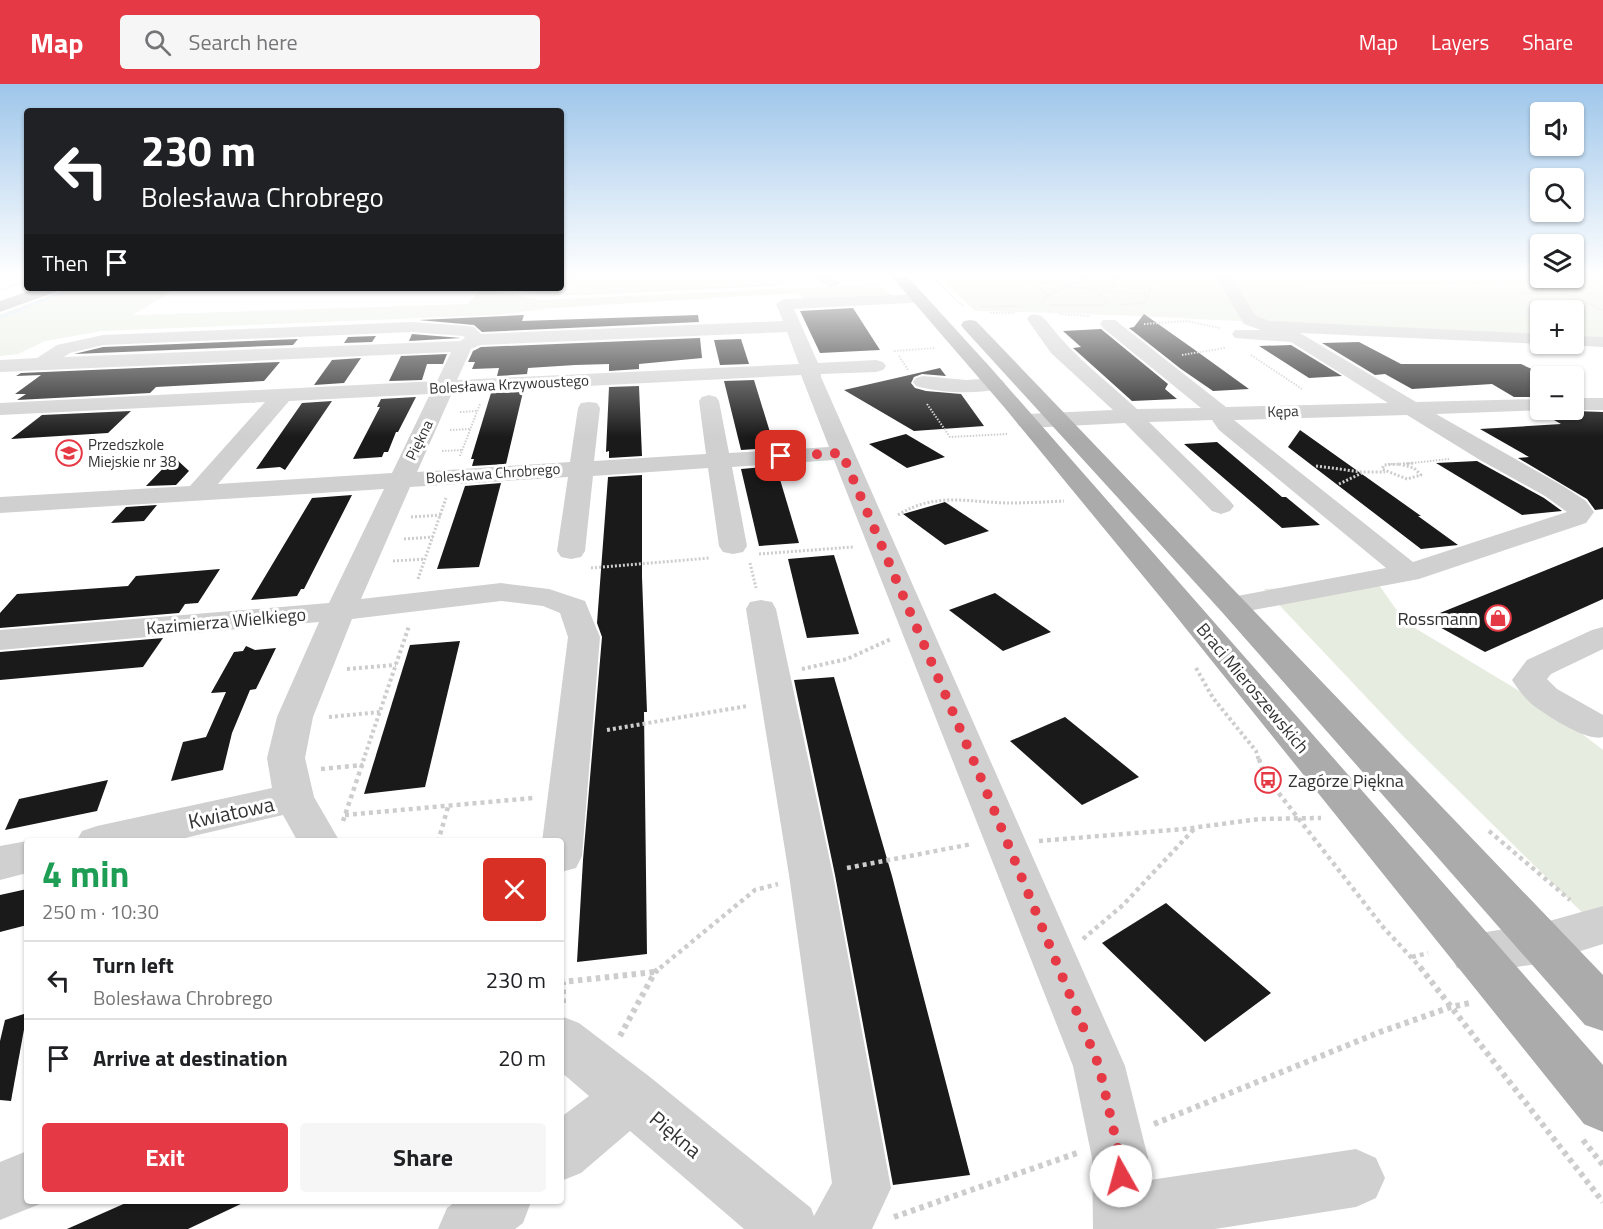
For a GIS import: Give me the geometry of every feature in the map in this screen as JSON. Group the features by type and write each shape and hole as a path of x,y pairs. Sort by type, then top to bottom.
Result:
{"main road":[{"name":"Braci Mieroszewskich","path":"950,329 995,384 1019,427 1248,681 1474,954 1603,1105"},
{"name":"Braci Mieroszewskich","path":"973,329 1060,419 1232,604 1603,1008"}],"street":[{"path":"0,366 42,364 64,349 103,340 353,329"},
{"path":"446,329 468,331 470,343 729,329"},
{"path":"795,329 811,369 811,377 842,453 885,531 917,628 1099,1066 1120,1158 1123,1221 1356,1178"},
{"path":"1044,329 1058,349 1221,506"},
{"path":"1127,329 1153,360 1217,410 1227,425 1409,573"},
{"path":"1232,604 1409,573 1577,518 1581,512 1554,491 1488,455 1412,409 1405,402 1295,337 1272,330"},
{"path":"1240,345 1272,330 1530,339"},
{"path":"1584,341 1603,342"},
{"name":"Piękna","path":"330,836 294,798 286,758 295,717 317,661 400,479 444,387 470,343"},
{"name":"Bolesława Krzywoustego","path":"0,409 876,366"},
{"path":"923,390 995,384"},
{"path":"197,493 284,394"},
{"path":"709,401 721,460 723,552"},
{"path":"1584,404 1603,404"},
{"name":"Kępa","path":"1019,427 1060,419 1129,416 1530,405"},
{"path":"579,560 582,468 590,408"},
{"name":"Bolesława Chrobrego","path":"0,505 842,453"},
{"name":"Kazimierza Wielkiego","path":"0,640 341,611 433,593 501,592 549,598 574,609 584,637 563,838"},
{"path":"762,609 811,875 862,1188 839,1229"},
{"path":"1601,727 1545,697 1529,680 1539,667 1603,637"},
{"name":"Kwiatowa","path":"115,838 294,798"},
{"path":"0,863 24,858"},
{"path":"1474,954 1542,943 1602,925"},
{"name":"Piękna","path":"564,1042 790,1229"},
{"path":"564,1151 631,1096"},
{"path":"0,1191 24,1181"},
{"path":"468,1229 499,1204"}],"path":[{"path":"1153,360 1240,345 1332,410"},
{"path":"943,348 893,350 923,390 950,438 1019,427"},
{"path":"458,460 481,400"},
{"path":"1385,472 1382,467 1384,465 1488,455"},
{"path":"1271,460 1362,472 1385,472 1407,479 1420,477 1420,472 1417,470 1400,464"},
{"path":"330,836 345,815 396,665 433,593 417,582 447,495"},
{"path":"762,609 748,555 885,531 914,506 946,499 1008,503 1064,501"},
{"path":"401,518 441,515"},
{"path":"401,539 433,537"},
{"path":"579,560 723,552"},
{"path":"392,561 425,559"},
{"path":"573,736 775,689 917,628"},
{"path":"345,669 396,665"},
{"path":"1209,692 1256,751 1264,774 1383,927 1412,957 1603,1202"},
{"path":"319,718 380,712"},
{"path":"315,762 317,770 363,765"},
{"path":"345,815 567,794"},
{"path":"439,838 448,807"},
{"path":"1031,841 1195,827 1259,819 1322,818"},
{"path":"1483,825 1602,925"},
{"path":"1076,945 1123,905 1195,827"},
{"path":"1154,1124 1380,1032 1451,1007 1472,1003"},
{"path":"885,1220 1085,1151"}],"shaded area":[{"path":"0,329 140,329 102,331 45,341 18,354 0,356"},
{"path":"1399,329 1530,329 1530,336"},
{"path":"1584,329 1603,329 1603,340 1584,339"},
{"path":"1379,585 1405,622 1551,710 1603,750 1603,933 1402,735 1264,589"}],"building":[{"path":"479,329 538,329 482,332"},
{"path":"809,329 867,329 880,350 820,353"},
{"path":"1102,329 1168,384 1165,389 1177,399 1132,401 1073,348 1081,347 1063,331"},
{"path":"1131,329 1166,329 1249,389 1213,391"},
{"path":"412,334 461,338 409,341"},
{"path":"376,336 372,342 344,343 348,337"},
{"path":"700,338 702,358 639,364 639,369 609,371 609,364 575,365 528,368 527,374 497,376 499,368 472,369 475,362 468,362 473,351 481,347"},
{"path":"298,339 293,345 74,354 103,347"},
{"path":"741,339 749,364 720,365 714,340"},
{"path":"1359,342 1401,364 1521,364 1530,368 1530,397 1514,397 1492,384 1412,389 1385,374 1375,375 1322,343"},
{"path":"1291,345 1342,376 1309,378 1259,346"},
{"path":"447,354 443,364 427,364 422,380 389,381 401,356"},
{"path":"361,358 344,383 314,385 332,360"},
{"path":"280,362 264,381 156,387 150,393 17,400 26,394 15,394 41,375 16,376 21,373"},
{"path":"940,368 946,376 922,374 914,377 911,383 915,388 926,391 961,394 984,426 914,431 844,390"},
{"path":"754,380 773,442 769,442 771,448 741,450 724,381"},
{"path":"639,386 642,456 609,458 609,451 606,452 609,387"},
{"path":"523,392 506,464 472,466 474,459 471,459 491,393"},
{"path":"416,397 396,432 388,452 384,452 382,457 353,459 380,407 377,407 381,399"},
{"path":"332,401 285,470 280,467 256,469 302,403"},
{"path":"131,411 108,433 11,439 42,415"},
{"path":"1584,411 1603,412 1603,509 1595,510 1587,499 1518,458 1529,457 1480,429 1561,424 1554,420 1584,420"},
{"path":"1300,430 1458,545 1421,549 1288,447"},
{"path":"906,434 945,457 907,468 869,444"},
{"path":"1217,442 1282,497 1286,497 1320,525 1282,528 1184,444"},
{"path":"174,457 189,471 176,485 146,486"},
{"path":"1477,461 1544,498 1562,511 1522,515 1436,463"},
{"path":"776,466 799,543 759,546 741,469"},
{"path":"642,475 642,577 647,712 644,712 647,954 577,962 583,860 602,637 597,623 608,477"},
{"path":"501,483 479,567 437,569 465,486"},
{"path":"352,495 304,589 301,589 297,596 251,600 312,498"},
{"path":"945,502 989,531 945,545 903,514"},
{"path":"157,505 144,521 111,523 126,507"},
{"path":"1603,547 1603,599 1485,652 1425,619"},
{"path":"834,555 859,634 807,638 788,559"},
{"path":"220,569 198,603 185,604 179,613 0,628 0,613 17,594 128,586 136,576"},
{"path":"995,593 1051,632 1003,651 949,610"},
{"path":"163,638 143,667 0,680 0,652"},
{"path":"460,641 425,787 364,794 410,645"},
{"path":"246,646 255,650 276,648 256,689 250,690 232,733 223,770 171,781 183,742 206,737 226,692 211,693 234,652 243,651"},
{"path":"834,677 892,876 970,1175 893,1185 835,875 794,680"},
{"path":"1065,717 1139,777 1082,805 1010,741"},
{"path":"108,780 97,811 5,830 19,799"},
{"path":"24,890 24,926 0,932 0,895"},
{"path":"1166,903 1271,993 1205,1042 1102,943"},
{"path":"24,1014 24,1030 11,1101 0,1100 0,1041 5,1020"},
{"path":"123,1204 241,1204 188,1229 67,1229"}],"place":[{"name":"Przedszkole Miejskie nr 38","path":"69,453"},
{"name":"Rossmann","path":"1498,618"},
{"name":"Zagórze Piękna","path":"1268,780"}],"route":[{"path":"781,456 842,453 978,771 1099,1066 1120,1158 1121,1176"}]}
